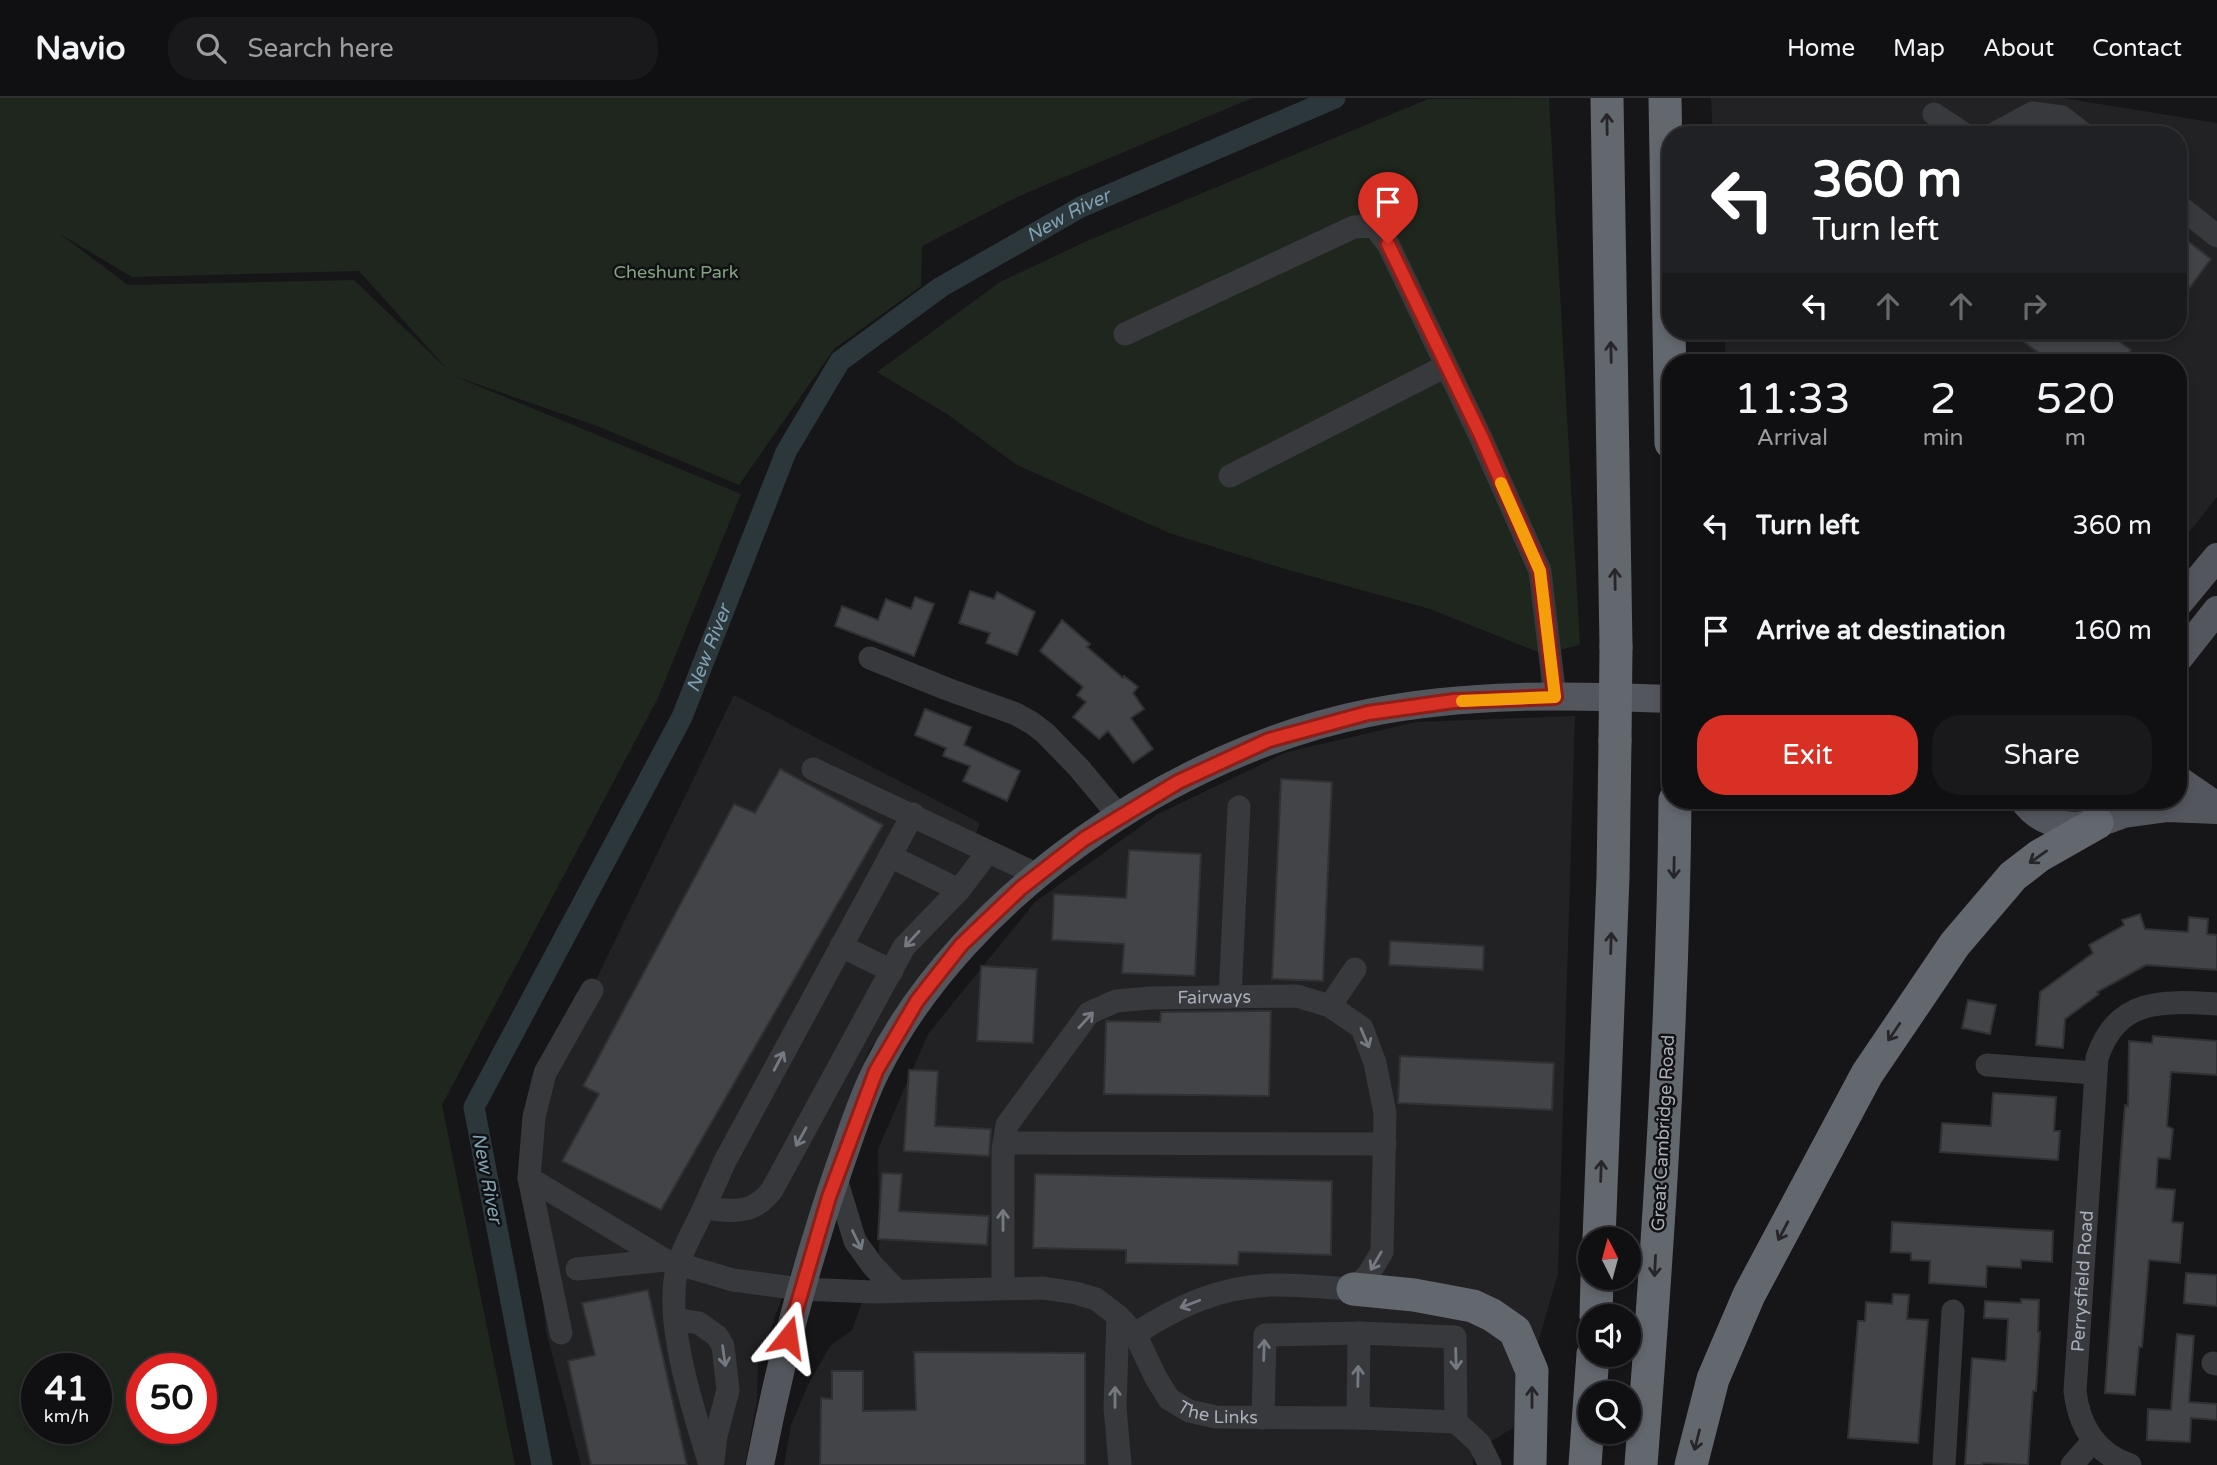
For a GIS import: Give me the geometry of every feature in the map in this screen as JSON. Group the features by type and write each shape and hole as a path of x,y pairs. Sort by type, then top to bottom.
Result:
{"highway":[{"path":"1599,1227 1613,877 1616,648 1607,98"},
{"path":"1665,98 1665,126"},
{"name":"Great Cambridge Road","path":"1641,1465 1672,976 1675,809"},
{"path":"1691,1465 1713,1379 1749,1295 1867,1074 1955,944 2013,876 2039,856 2119,812"},
{"path":"1353,1289 1425,1297 1473,1306 1515,1331 1532,1371 1530,1465"},
{"path":"1585,1465 1592,1367"}],"main road":[{"path":"2187,593 2217,557"},
{"path":"2187,648 2217,610"},
{"path":"760,1465 776,1384 801,1289 836,1178 876,1071 917,1001 961,945 1021,888 1084,839 1178,782 1269,740 1368,713 1454,701 1589,696 1662,699"},
{"path":"2187,786 2217,808"},
{"path":"2187,808 2217,808"},
{"path":"2031,809 2048,822 2068,827 2119,812 2156,809"}],"street":[{"path":"2009,126 2033,113 2062,117 2074,126"},
{"path":"1934,114 1952,126"},
{"path":"2187,212 2217,236"},
{"path":"1125,334 1354,227 1374,226 1388,244 1482,438 1540,571 1555,697"},
{"path":"1230,476 1446,366"},
{"path":"870,658 947,690 1016,714 1032,723 1079,768 1120,817"},
{"path":"813,769 1038,875"},
{"path":"1230,997 1239,807"},
{"path":"711,1465 688,1386 673,1302 672,1261 704,1208 725,1161 913,814"},
{"path":"704,1208 735,1212 763,1202 904,947 959,890 988,852"},
{"path":"890,856 959,890"},
{"path":"841,946 892,971"},
{"path":"1330,1006 1356,969"},
{"path":"561,1333 529,1178 534,1117 545,1073 592,990"},
{"name":"Fairways","path":"1003,1288 1004,1143 1007,1125 1090,1013 1116,1001 1150,998 1297,996 1330,1006 1362,1028 1375,1063 1382,1100 1385,1144 1382,1252 1368,1275 1353,1289"},
{"name":"Perrysfield Road","path":"2130,1465 2117,1461 2093,1441 2083,1427 2078,1414 2074,1372 2094,1073 2107,1034 2116,1023 2139,1008 2153,1003 2217,1004"},
{"path":"1987,1065 2094,1073"},
{"path":"1004,1143 1385,1144"},
{"path":"529,1178 672,1261"},
{"path":"836,1178 855,1241 873,1266 897,1291"},
{"path":"577,1269 672,1261"},
{"name":"The Links","path":"672,1261 733,1280 801,1289 897,1291 1043,1288 1076,1293 1096,1299 1118,1316 1135,1334 1169,1399 1189,1411 1216,1417 1456,1422"},
{"path":"1135,1334 1168,1312 1222,1292 1272,1285 1353,1289"},
{"path":"1944,1465 1953,1311"},
{"path":"1118,1316 1115,1408 1120,1465"},
{"path":"676,1319 699,1323 717,1336 723,1346 728,1390 711,1465"},
{"path":"1263,1418 1265,1335 1359,1333 1455,1337 1456,1422 1479,1443 1490,1465"},
{"path":"1358,1418 1359,1333"},
{"path":"2072,1465 2093,1441"}],"shaded area":[{"path":"1711,98 2063,98 2217,123 2217,497 2187,535 2187,354 1725,354 1725,340 2187,340 2187,126 1713,126"},
{"path":"734,695 980,823 970,848 1017,872 869,1050 758,1365 757,1401 745,1465 581,1465 546,1331 522,1117 546,1083"},
{"path":"1575,716 1558,1274 1513,1428 1473,1452 1473,1465 784,1465 791,1425 809,1383 830,1346 852,1330 879,1256 878,1149 928,1034 1035,902 1158,814 1287,752 1416,722"}],"green space":[{"name":"Cheshunt Park","path":"0,98 1252,98 1017,197 922,246 921,286 834,349 739,485 597,426 454,376 741,494 658,698 442,1105 515,1465 0,1465","holes":["60,234 132,277 359,271 448,370 354,280 128,285"]},
{"path":"1549,98 1580,645 1543,654 1430,609 1285,569 1169,533 1017,465 947,414 877,372 1000,282 1087,241 1428,99"}],"building":[{"path":"2187,240 2211,259 2187,291"},
{"path":"2021,340 2117,340 2131,350 2128,354 2040,354"},
{"path":"970,591 994,599 997,592 1035,612 1017,655 986,643 990,633 959,623"},
{"path":"915,597 934,604 914,656 835,626 842,606 878,620 886,599 911,609"},
{"path":"1062,620 1090,644 1087,647 1123,678 1124,676 1138,687 1133,693 1144,709 1131,718 1153,749 1133,763 1108,731 1099,739 1073,717 1086,702 1077,695 1083,687 1040,651"},
{"path":"925,709 971,727 964,745 1020,771 1007,801 963,781 970,766 943,756 946,748 915,735"},
{"path":"780,769 883,825 661,1210 562,1161 599,1094 583,1086 734,804 755,813"},
{"path":"1281,779 1332,782 1323,981 1272,979"},
{"path":"1129,850 1201,854 1195,976 1122,973 1124,944 1052,940 1054,894 1126,898"},
{"path":"2140,914 2145,929 2188,932 2189,917 2208,919 2207,934 2217,935 2217,970 2146,965 2097,992 2099,994 2065,1019 2063,1048 2036,1045 2040,992 2093,953 2089,945 2124,925 2122,920"},
{"path":"1390,941 1484,946 1483,970 1389,965"},
{"path":"981,966 1037,969 1033,1043 977,1041"},
{"path":"1968,1000 1996,1005 1990,1034 1962,1028"},
{"path":"1271,1011 1269,1096 1104,1094 1106,1021 1160,1022 1161,1012"},
{"path":"2153,1036 2217,1041 2217,1075 2171,1072 2167,1126 2173,1129 2170,1159 2158,1158 2156,1188 2175,1190 2172,1222 2183,1223 2180,1263 2149,1260 2135,1395 2105,1393 2125,1105 2128,1106 2129,1041 2152,1043"},
{"path":"1400,1056 1554,1063 1552,1110 1398,1103"},
{"path":"909,1070 938,1071 935,1126 991,1129 989,1156 904,1151"},
{"path":"1993,1093 2056,1097 2054,1131 2060,1131 2058,1160 1940,1152 1942,1123 1991,1126"},
{"path":"882,1173 902,1174 899,1211 989,1216 987,1245 878,1239"},
{"path":"1035,1174 1332,1181 1331,1255 1239,1252 1238,1265 1126,1263 1126,1250 1033,1248"},
{"path":"1892,1222 2053,1231 2052,1262 2021,1260 2021,1268 1987,1266 1986,1287 1929,1283 1930,1261 1911,1260 1911,1253 1891,1252"},
{"path":"2186,1273 2217,1275 2217,1306 2184,1303"},
{"path":"648,1290 687,1465 591,1465 568,1361 595,1355 582,1303"},
{"path":"1893,1294 1909,1295 1907,1319 1928,1320 1918,1443 1848,1438 1858,1321 1865,1321 1866,1302 1892,1304"},
{"path":"2021,1299 2039,1300 2040,1332 2028,1465 1965,1465 1972,1358 2006,1359 2008,1319 1984,1318 1985,1301 2021,1303"},
{"path":"2177,1334 2194,1336 2189,1402 2217,1404 2217,1420 2191,1418 2190,1442 2147,1440 2148,1409 2171,1410"},
{"path":"914,1352 1085,1353 1085,1465 820,1465 821,1398 832,1399 832,1371 863,1371 863,1411 916,1410"}],"waterway":[{"name":"New River","path":"542,1465 474,1107 682,717 786,452 840,361 941,287 1081,207 1335,98"}],"slow traffic":[{"path":"1462,701 1555,697 1540,571 1501,483"}],"route":[{"path":"788,1337 829,1197 876,1071 917,1001 961,945 1021,888 1084,839 1178,782 1269,740 1368,713 1454,701 1555,697 1540,571 1482,438 1388,244"}]}
